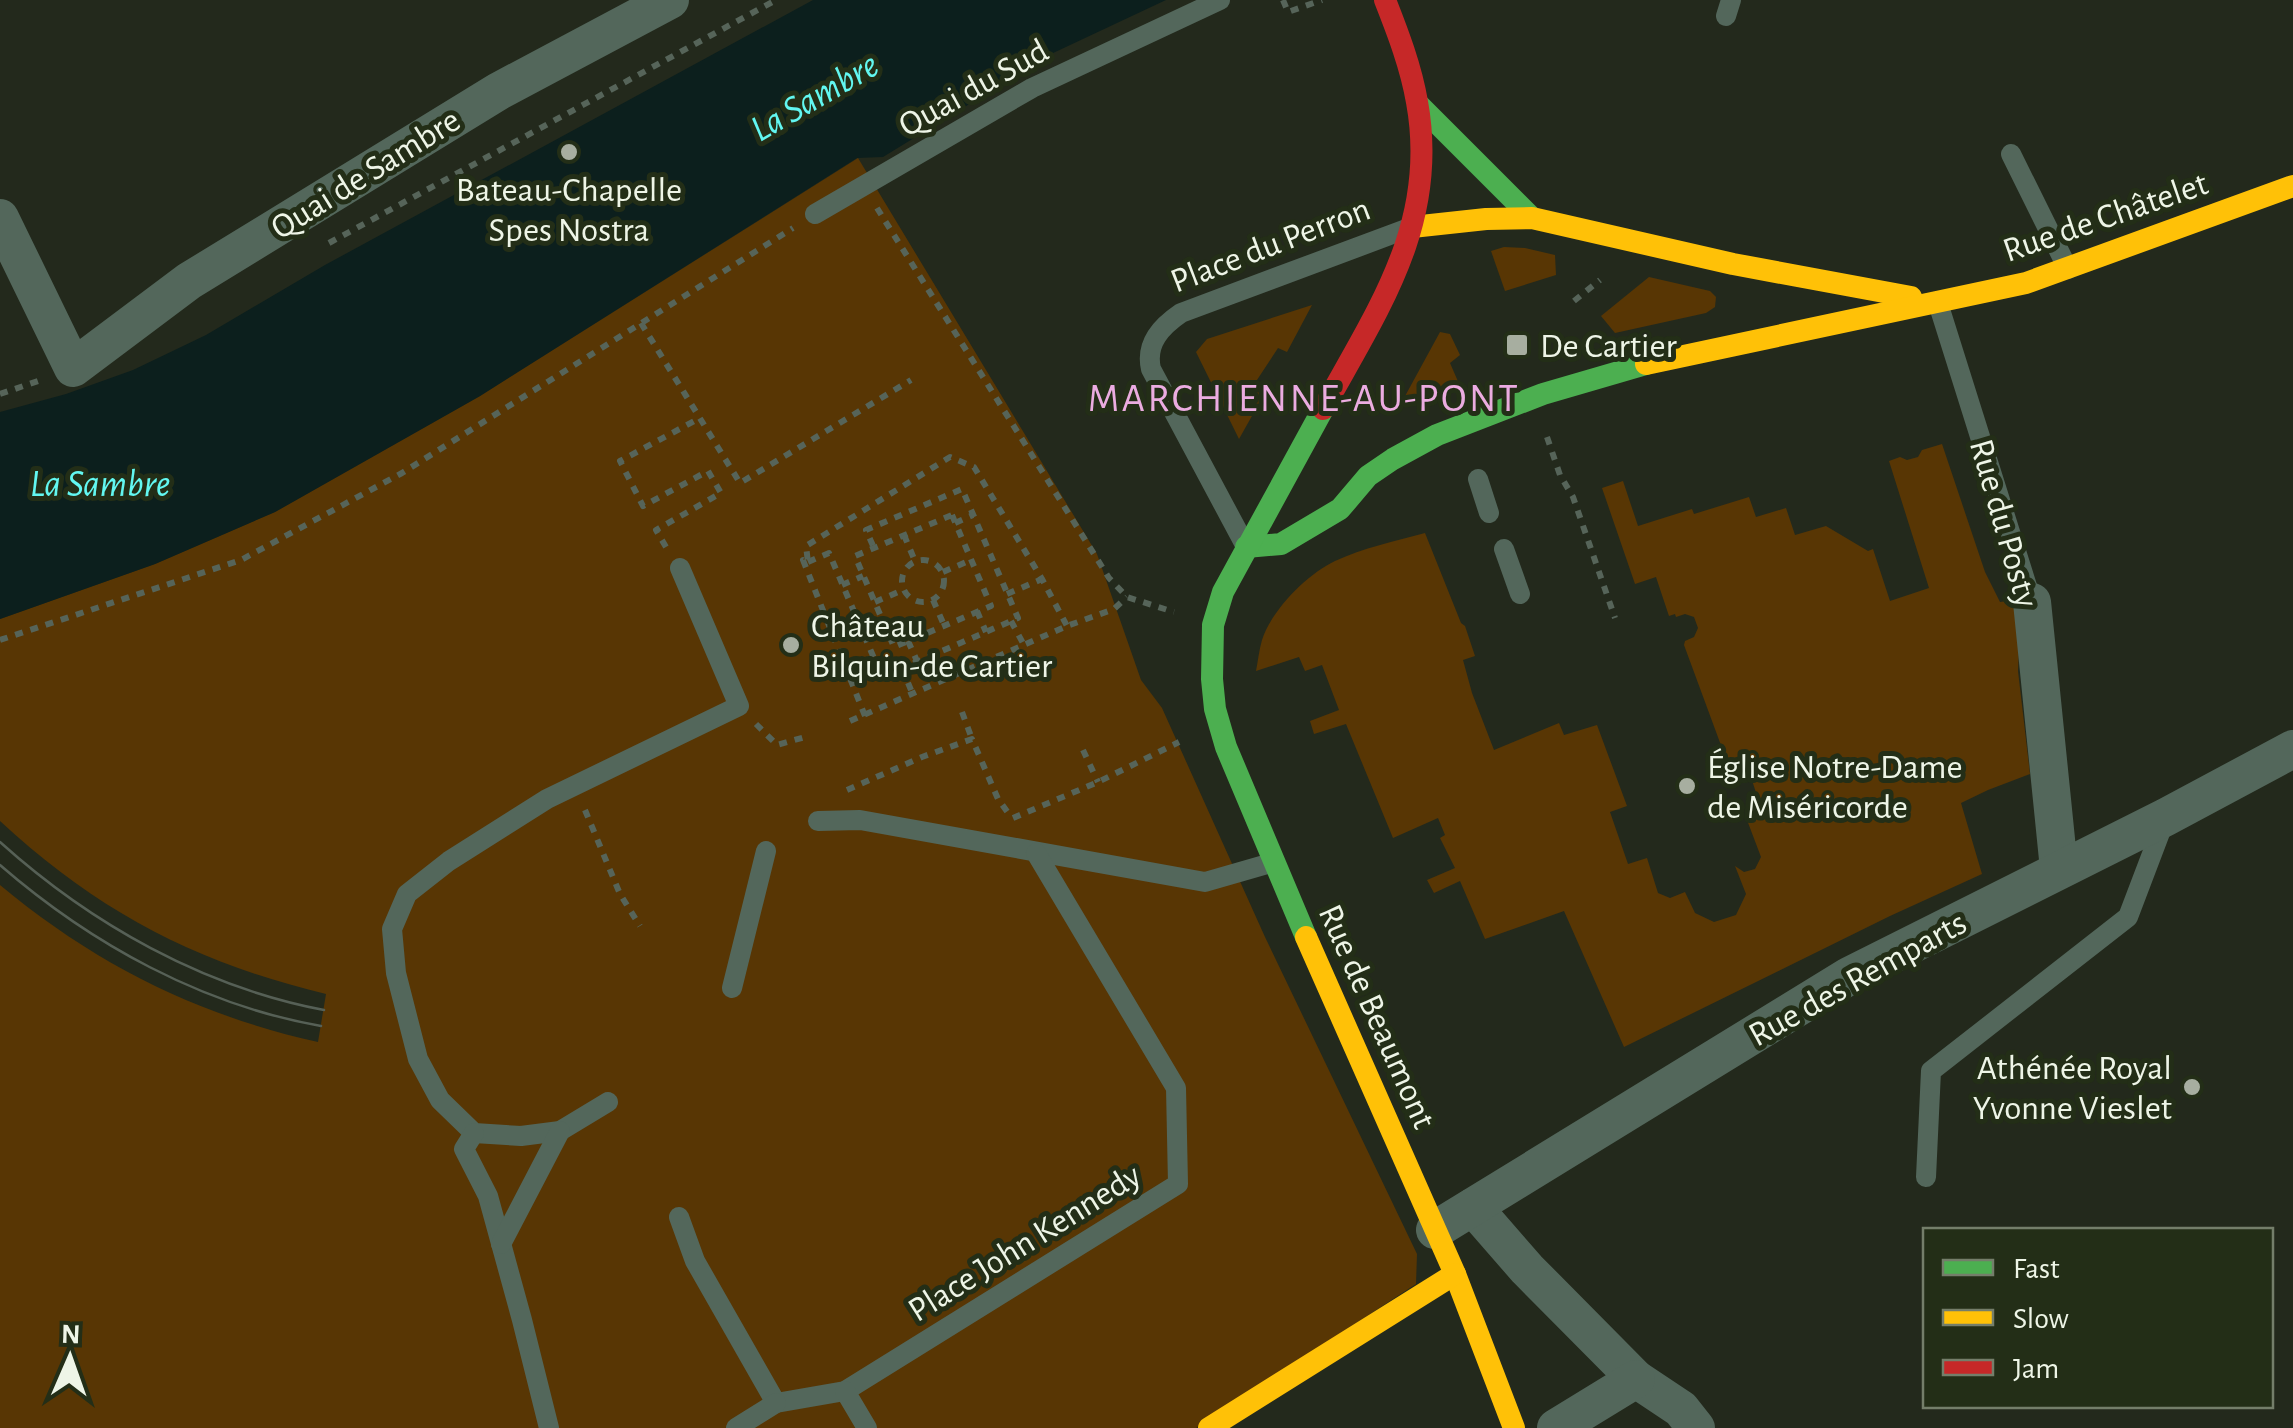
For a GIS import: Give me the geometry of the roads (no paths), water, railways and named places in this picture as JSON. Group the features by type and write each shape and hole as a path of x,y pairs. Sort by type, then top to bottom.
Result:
{"main road":[{"name":"Place du Perron","path":"1214,625 1222,592 1246,547 1318,438 1393,282 1412,226 1423,161 1418,104 1386,2"},
{"path":"1418,104 1532,218"},
{"name":"Rue de Châtelet","path":"1246,547 1281,544 1340,509 1361,471 1496,410 1659,360 2026,283 2293,186"},
{"path":"1412,226 1532,218 1732,264 1937,302"},
{"path":"1732,264 1740,291"},
{"path":"1729,346 1738,318"},
{"name":"Rue de Beaumont","path":"1214,625 1212,679 1220,728 1272,863 1455,1274 1514,1428"},
{"path":"1209,1428 1455,1274"}],"street":[{"name":"Quai de Sambre","path":"0,218 73,368 189,281 499,91 670,0"},
{"name":"Rue du Posty","path":"2032,602 2060,869"},
{"name":"Rue des Remparts","path":"1435,1230 1850,976 2166,818 2293,749"},
{"path":"1473,1206 1527,1269 1636,1379 1681,1409 1696,1428"},
{"path":"1556,1428 1636,1379"}],"lane":[{"name":"Quai du Sud","path":"815,214 1032,88 1220,0"},
{"path":"2010,154 2068,270"},
{"name":"Place du Perron","path":"1246,547 1151,369 1148,359 1158,333 1181,313 1412,226"},
{"name":"Rue du Posty","path":"1937,302 2032,602"},
{"path":"1478,480 1489,513"},
{"path":"1504,550 1520,594"},
{"path":"608,1102 560,1131 521,1136 474,1133 440,1100 418,1058 396,973 392,929 407,894 448,861 547,799 739,706 680,568"},
{"path":"1926,1177 1931,1070 2128,917 2166,818"},
{"path":"818,821 860,820 1205,882 1272,863"},
{"path":"732,988 766,852"},
{"name":"Place John Kennedy","path":"776,1403 845,1391 1178,1184 1176,1088 1036,853"},
{"path":"501,1244 560,1131"},
{"path":"474,1133 464,1149 488,1196 549,1428"},
{"path":"679,1217 695,1261 776,1403 736,1428"},
{"path":"845,1391 867,1428"}],"water":[{"name":"La Sambre","path":"813,0 1166,0 1051,54 883,157 857,158 480,396 275,512 155,564 0,619 0,412 133,370 206,335 325,265"}],"tram line":[{"path":"0,842 72,900 151,948 235,986 324,1010"},
{"path":"0,865 72,921 150,967 233,1003 321,1026"}],"place":[{"name":"Bateau-Chapelle Spes Nostra","path":"569,152"},
{"name":"De Cartier","path":"1517,345"},
{"name":"Château Bilquin-de Cartier","path":"791,645"},
{"name":"Église Notre-Dame de Miséricorde","path":"1687,786"},
{"name":"Athénée Royal Yvonne Vieslet","path":"2192,1087"}],"district":[{"name":"MARCHIENNE-AU-PONT","path":"1304,397"}]}
